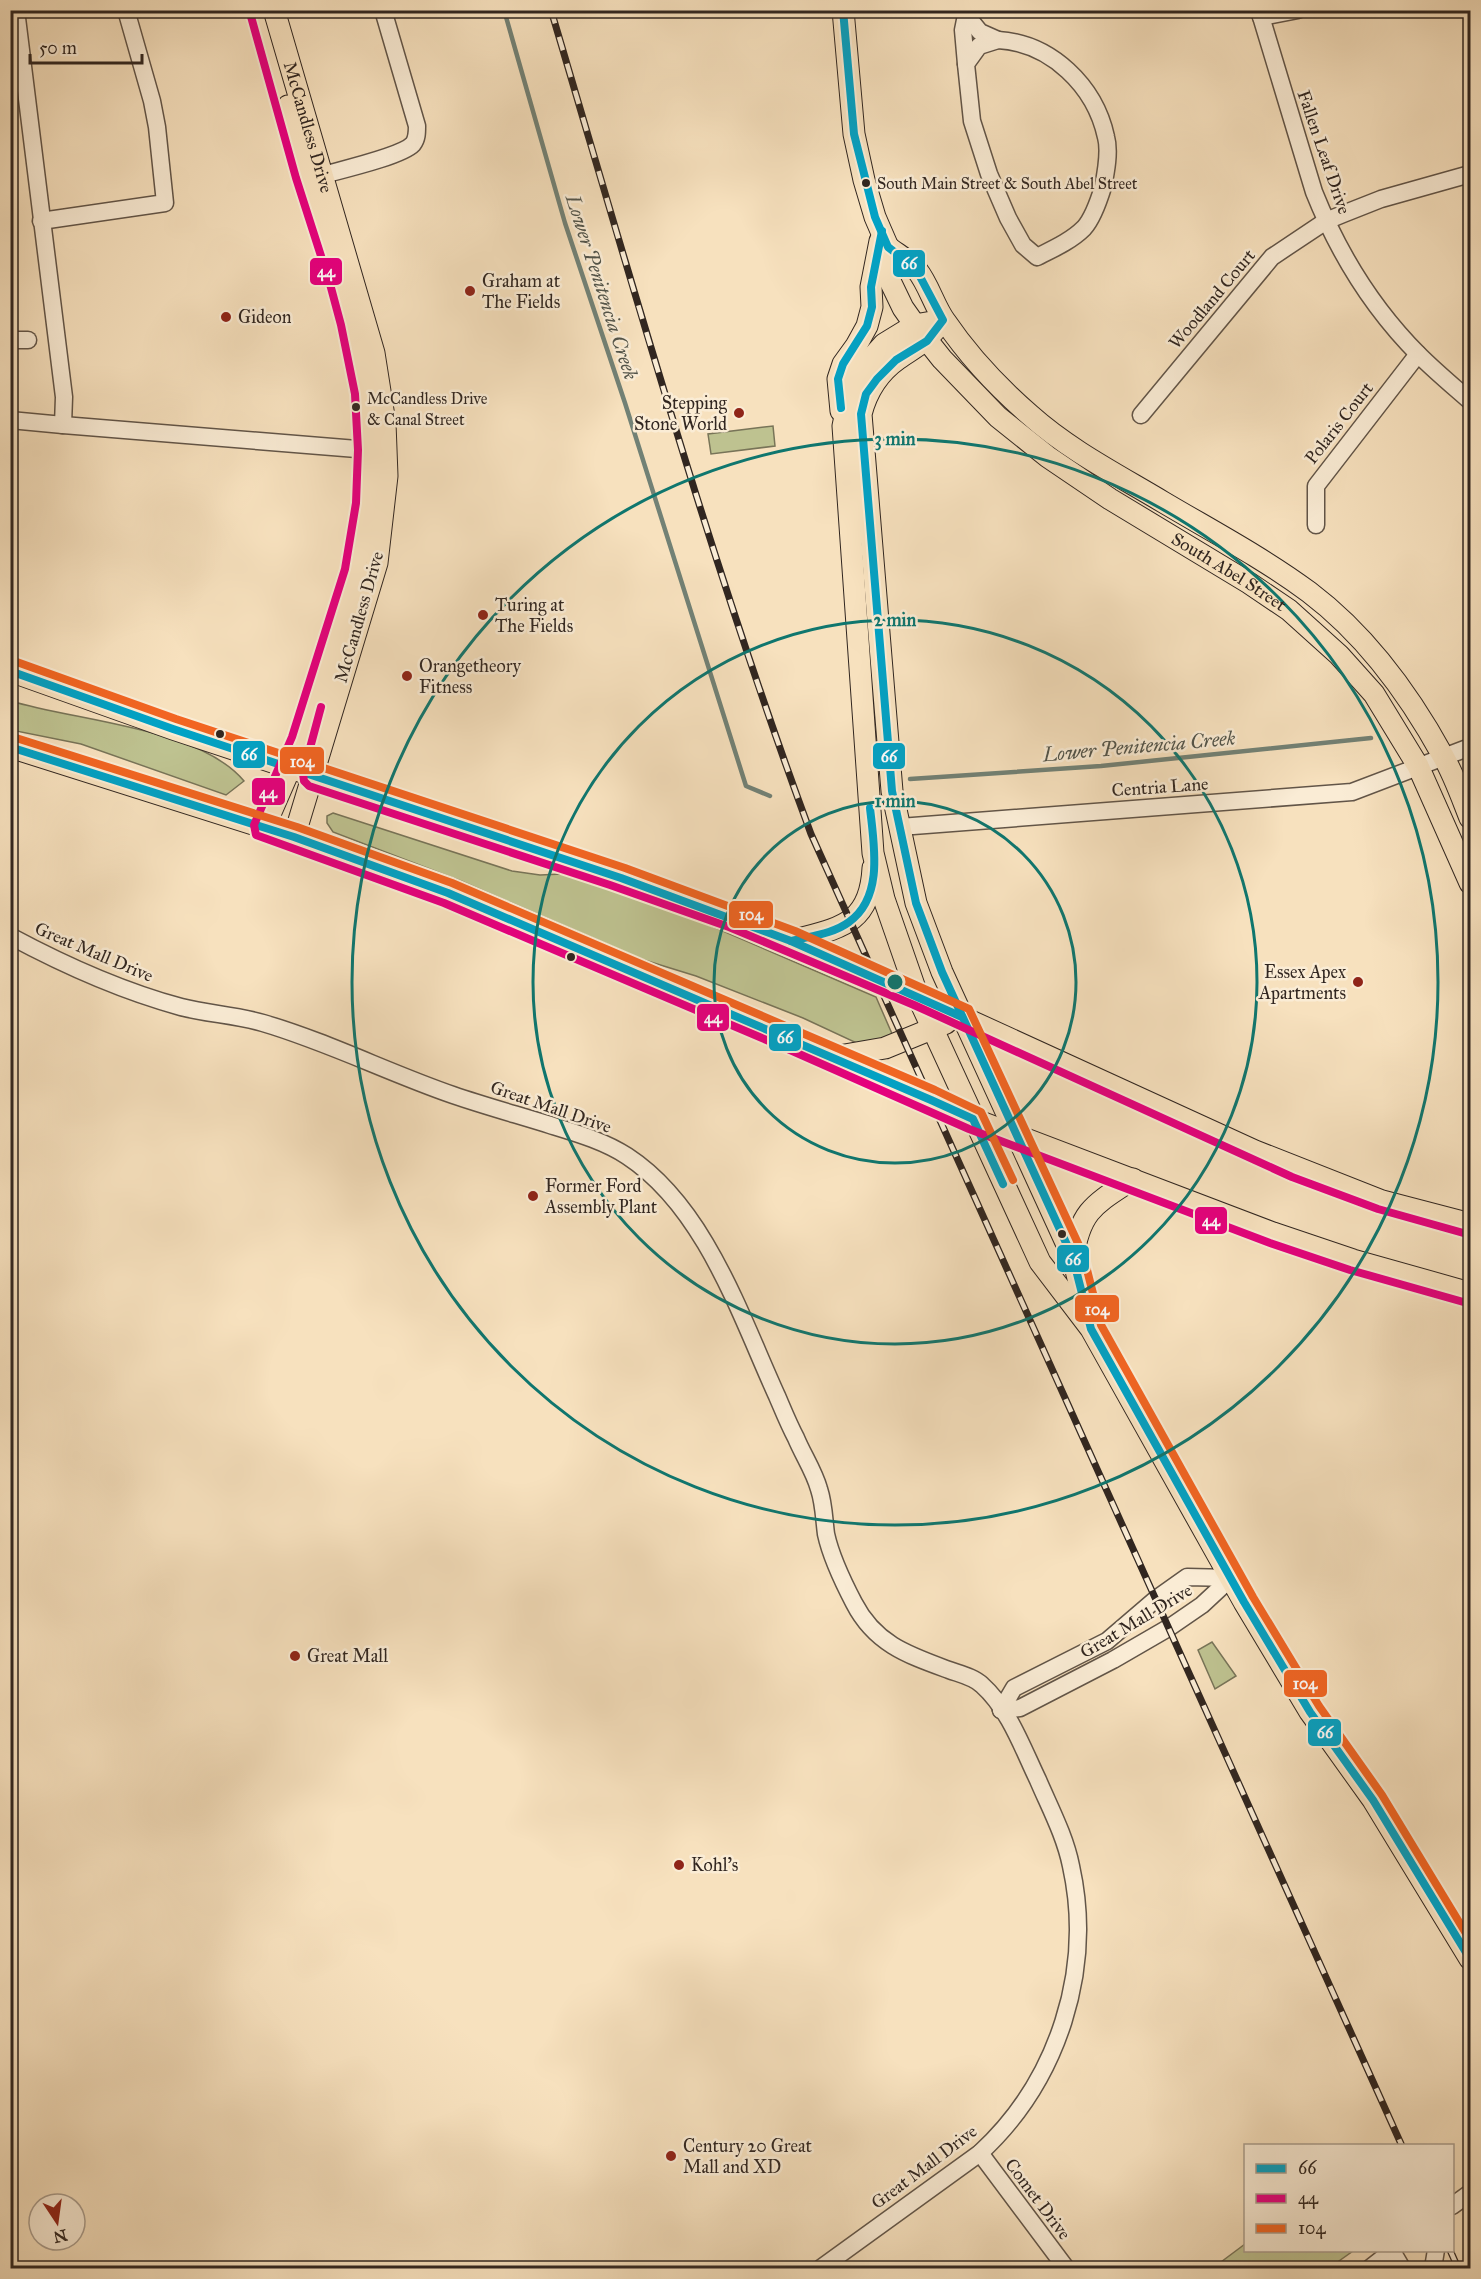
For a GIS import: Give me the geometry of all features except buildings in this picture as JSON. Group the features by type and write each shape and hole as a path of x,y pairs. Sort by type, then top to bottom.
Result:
{"main road":[{"name":"McCandless Drive","path":"260,10 312,197 340,281 351,323 365,393 369,450 366,504 355,571 302,741 264,828"},
{"name":"McCandless Drive","path":"274,10 366,321 378,369 385,423 387,476 377,563 294,837"},
{"path":"791,941 835,929 849,922 863,909 872,887 873,853 838,379 843,364 867,326 872,307 871,287 885,239 872,208 854,134 843,10"},
{"name":"South Abel Street","path":"885,239 916,269 944,320 984,369 1031,417 1062,440 1263,561 1310,593 1358,637 1404,692 1444,757 1470,818"},
{"name":"South Abel Street","path":"885,239 890,281 903,308 921,333 998,417 1048,457 1128,510 1249,583 1294,614 1339,655 1374,694 1418,766 1470,883"},
{"path":"843,426 850,392 859,372 884,344 921,333 944,320"},
{"path":"921,333 877,379 866,394 861,414 892,791 916,903 942,972 1073,1258 1091,1329"},
{"path":"1128,510 1140,488"},
{"path":"1294,614 1310,593"},
{"path":"858,651 880,649"},
{"path":"10,671 173,729 621,878 791,941 1255,1151 1382,1201 1470,1224"},
{"path":"10,747 294,837 448,893 974,1119 1273,1233 1470,1293"},
{"path":"873,853 885,899 918,997 1040,1262 1091,1329 1230,1578 1310,1712 1373,1800 1470,1959"},
{"path":"832,1057 885,1048 962,1017"},
{"path":"1073,1258 1079,1234 1090,1209 1133,1179"}],"street":[{"path":"16,10 64,397 63,425"},
{"path":"41,221 165,203 152,101 126,10"},
{"path":"323,175 400,153 415,143 417,126 383,10"},
{"path":"1260,14 1298,10"},
{"path":"967,14 980,32 998,40 1014,41 1053,57 1082,85 1098,110 1107,139 1105,177 1100,200 1085,227 1059,246 1037,256 1023,245 1008,218 989,174 972,121 963,30 967,14"},
{"name":"Fallen Leaf Drive","path":"1260,14 1314,192 1326,221 1351,268 1370,296 1418,354 1470,401"},
{"path":"966,64 979,46 998,40"},
{"name":"Woodland Court","path":"1141,416 1272,257 1326,221 1381,199 1470,174"},
{"path":"10,340 28,340"},
{"name":"Polaris Court","path":"1316,525 1316,486 1418,354"},
{"path":"10,420 369,450"},
{"name":"Centria Lane","path":"900,827 1352,792 1470,747"},
{"name":"Great Mall Drive","path":"10,936 67,964 145,995 188,1009 264,1023 453,1095 600,1142 637,1164 681,1209 705,1242 726,1280 815,1476 823,1504 830,1549 861,1616 880,1637 897,1650 978,1681 1001,1710 1020,1742 1065,1843 1075,1884 1078,1943 1073,1985 1063,2026 1030,2093 996,2137 980,2152 821,2268"},
{"name":"Great Mall Drive","path":"1001,1710 1014,1688 1107,1641 1156,1599 1187,1577 1230,1578"},
{"name":"Great Mall Drive","path":"1001,1710 1020,1708 1113,1660 1170,1627 1202,1605 1230,1578"},
{"name":"Comet Drive","path":"980,2152 1066,2268"},
{"path":"1454,2205 1470,2193"},
{"path":"1370,2268 1392,2252"},
{"path":"1394,2252 1402,2268"},
{"path":"1433,2268 1436,2252"}],"green space":[{"path":"773,426 775,446 711,454 708,434"},
{"path":"11,701 167,737 198,749 224,763 244,781 226,795 81,744 11,730"},
{"path":"333,813 512,871 540,875 562,874 595,881 702,922 876,997 893,1036 863,1046 803,1018 696,976 641,959 461,881 333,832 327,823 327,816"},
{"path":"1212,1642 1236,1676 1215,1689 1198,1650"},
{"path":"1244,2245 1244,2252 1352,2252 1329,2268 1213,2268"}],"waterway":[{"name":"Lower Penitencia Creek","path":"504,10 565,223 625,403 746,786 770,796"},
{"name":"Lower Penitencia Creek","path":"910,779 1101,766 1371,738"}],"railway":[{"path":"551,10 706,527 774,732 811,834 1401,2144"},
{"path":"1451,2252 1458,2268"}],"transit line":[{"name":"66","path":"843,10 854,134 875,217 888,247 916,269 943,320 927,341 896,360 877,379 866,394 861,414 892,791 916,903 942,972 1073,1258 1091,1329 1244,1602 1310,1712 1373,1800 1470,1959"},
{"name":"44","path":"250,13 296,178 341,325 355,394 358,450 356,503 345,569 292,737 254,825 256,835 444,903 969,1129 1270,1243 1350,1270 1467,1303"},
{"name":"66","path":"841,408 838,379 843,364 867,326 872,307 871,287 882,231"},
{"name":"104","path":"14,661 176,719 625,868 795,931 969,1009 1083,1254 1101,1325 1253,1597 1319,1706 1382,1795 1470,1940"},
{"name":"66","path":"10,671 173,729 621,878 791,941 962,1017"},
{"name":"44","path":"321,707 303,774 304,781 309,786 610,885 729,927 914,1005 1292,1177 1378,1209 1467,1234"},
{"name":"104","path":"13,737 297,827 452,883 935,1090 981,1112 1013,1180"},
{"name":"66","path":"10,747 294,837 448,893 931,1100 973,1119 1003,1184"},
{"name":"66","path":"791,941 829,932 843,926 860,911 868,899 874,870 870,808"}],"place":[{"name":"South Main Street & South Abel Street","path":"866,183"},
{"name":"Graham at The Fields","path":"470,291"},
{"name":"Gideon","path":"226,317"},
{"name":"McCandless Drive & Canal Street","path":"356,407"},
{"name":"Stepping Stone World","path":"739,413"},
{"name":"Turing at The Fields","path":"483,615"},
{"name":"Orangetheory Fitness","path":"407,676"},
{"name":"Essex Apex Apartments","path":"1358,982"},
{"name":"Former Ford Assembly Plant","path":"533,1196"},
{"name":"Great Mall","path":"295,1656"},
{"name":"Kohl's","path":"679,1865"},
{"name":"Century 20 Great Mall and XD","path":"671,2156"}]}
